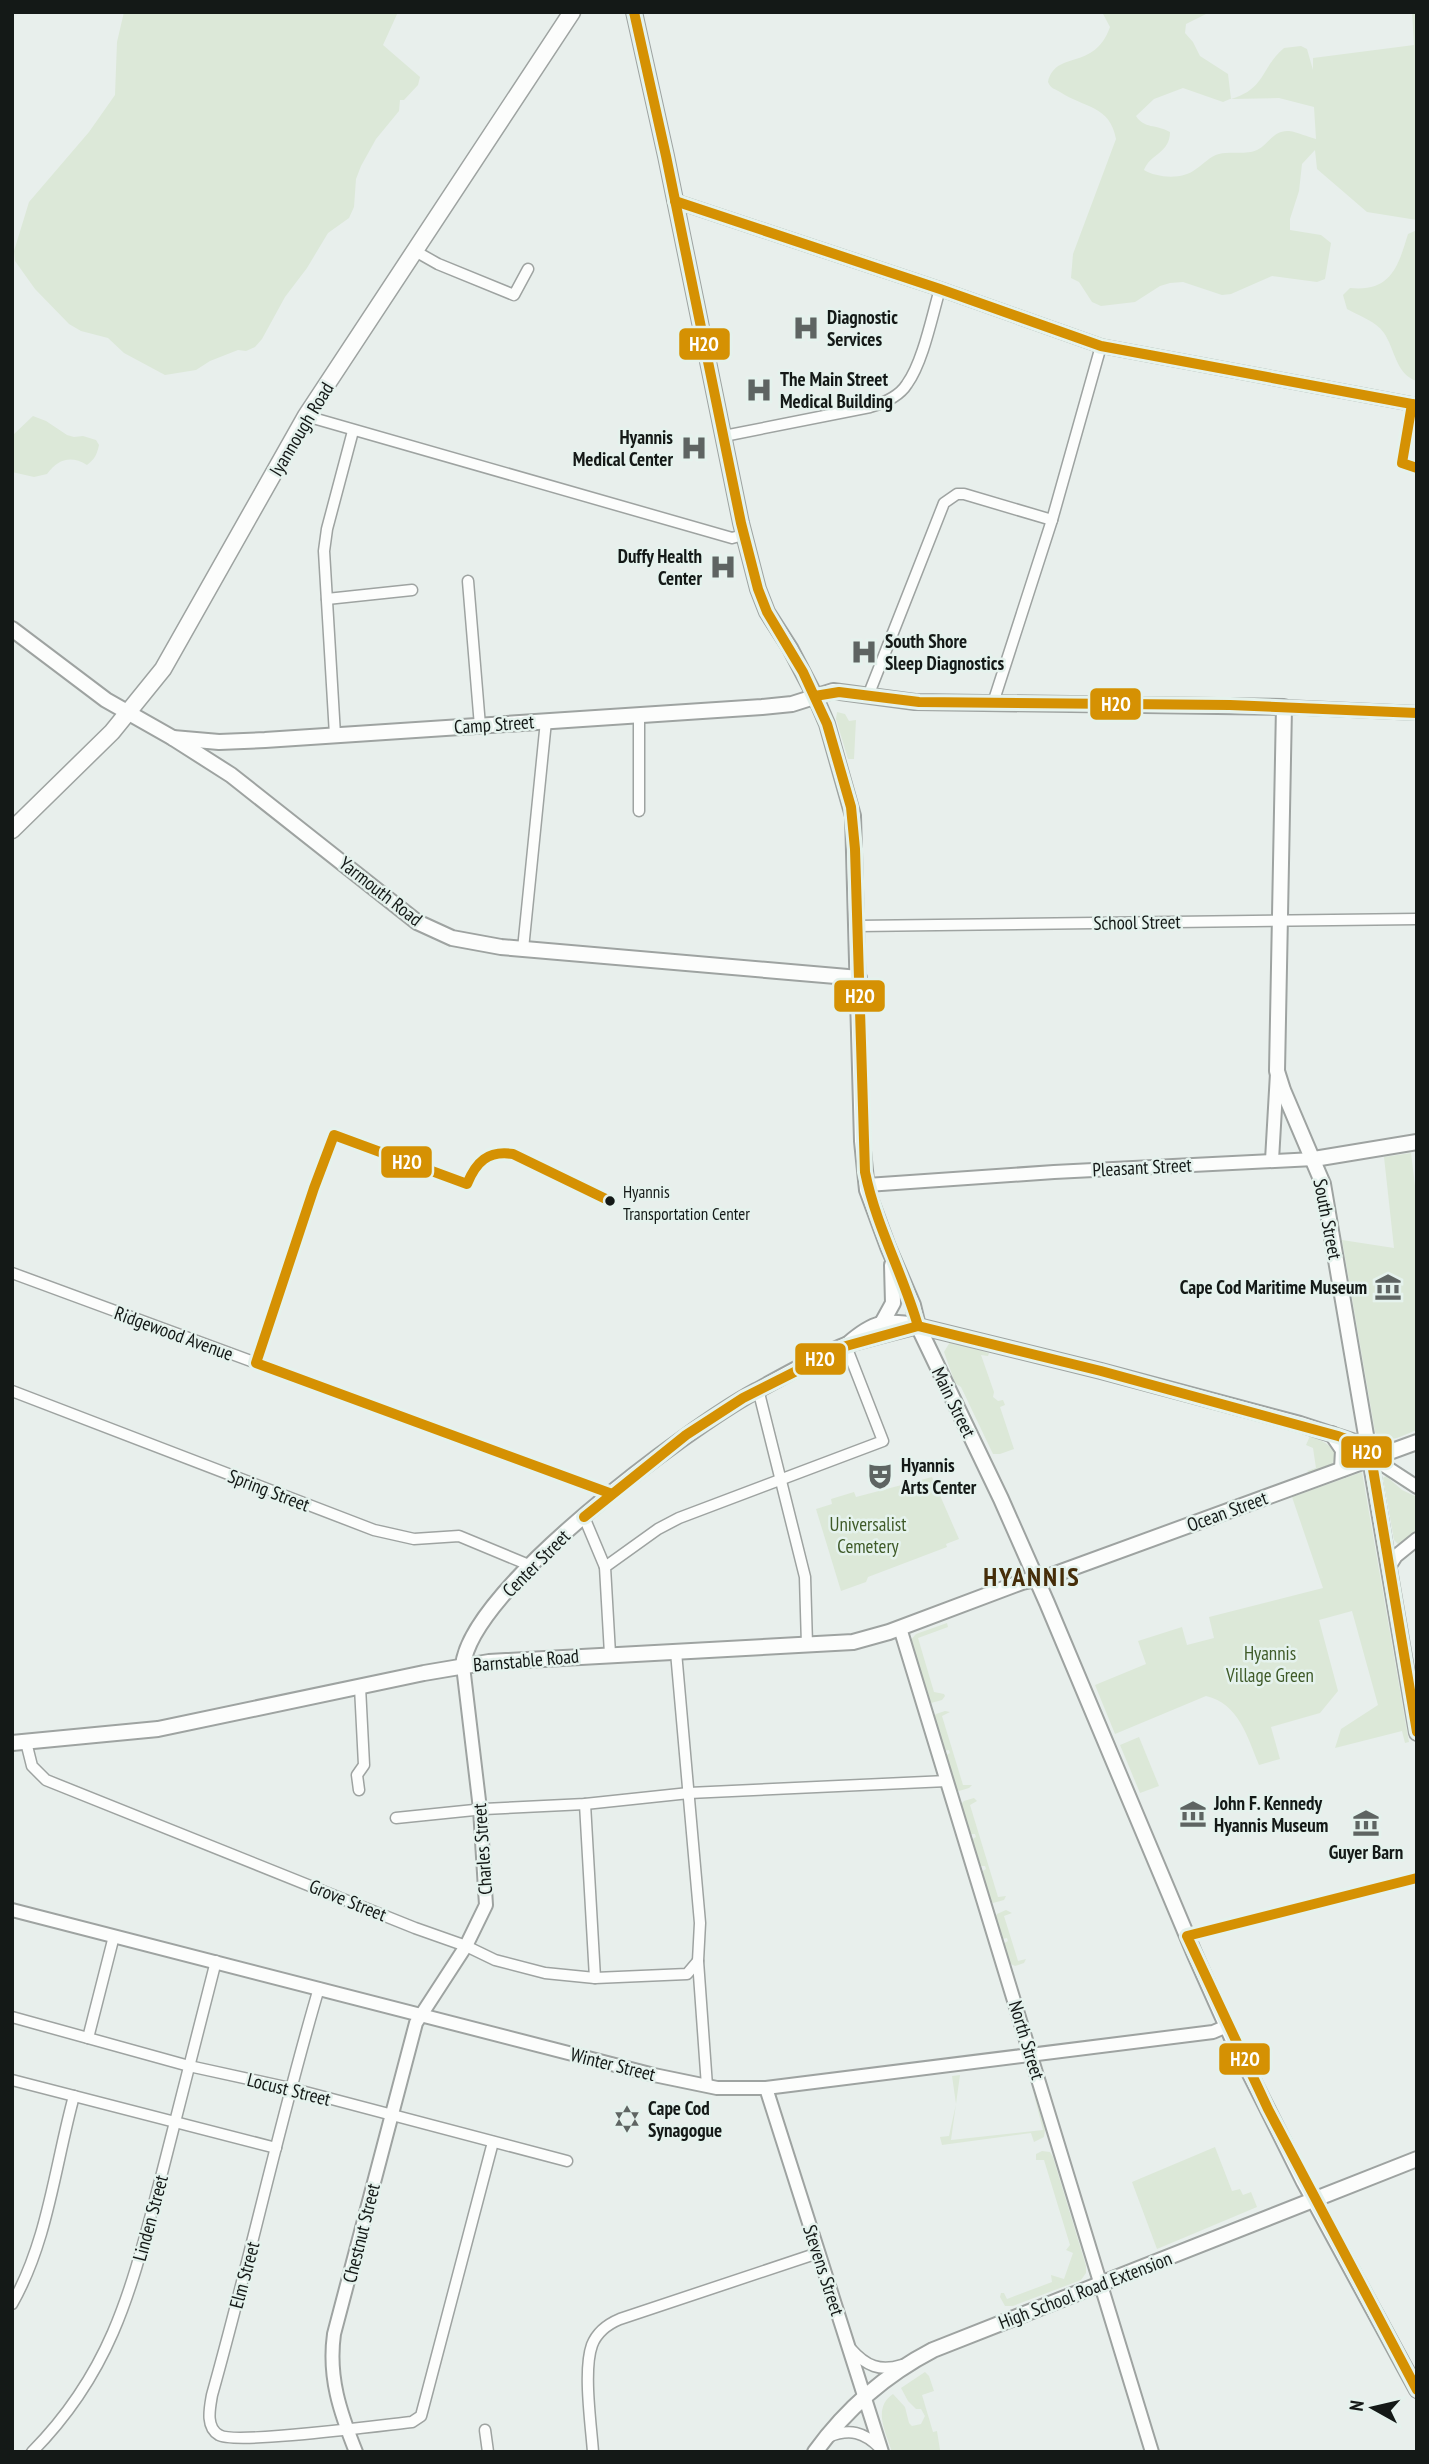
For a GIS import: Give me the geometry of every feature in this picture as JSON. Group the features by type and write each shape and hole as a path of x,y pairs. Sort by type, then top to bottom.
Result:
{"main road":[{"name":"Iyannough Road","path":"12,830 128,713 171,657 306,416 572,12"},
{"name":"Main Street","path":"633,17 675,201 743,535 767,612 790,648 827,724 853,816 862,1141 867,1185 892,1257 913,1305 918,1326 1037,1580 1227,2026 1313,2200 1415,2382"},
{"name":"Yarmouth Road","path":"12,629 107,700 221,769 312,836 417,922 439,933 464,942 523,949 859,978"},
{"name":"Camp Street","path":"173,738 229,742 777,706 833,691 898,702 1284,707"},
{"name":"South Street","path":"1284,707 1277,1071 1323,1184 1417,1733"},
{"path":"221,769 222,755 229,742"},
{"name":"Pleasant Street","path":"1314,1159 1417,1142"},
{"path":"882,1323 894,1296 892,1257"},
{"path":"882,1323 896,1322 918,1326 1115,1374 1332,1434 1358,1443 1371,1457"},
{"name":"Center Street","path":"846,1346 864,1330 882,1323"},
{"name":"Center Street","path":"463,1666 464,1655 479,1626 529,1566 584,1517 701,1424 758,1390 846,1346 918,1326"},
{"path":"1332,1434 1343,1450 1342,1469"},
{"name":"Ocean Street","path":"1037,1580 1417,1442"},
{"name":"Barnstable Road","path":"19,1742 158,1729 463,1666 513,1659 853,1642 900,1628 1022,1582 1037,1580"},
{"name":"High School Road Extension","path":"815,2452 864,2395 909,2363 955,2340 1417,2159"}],"street":[{"path":"675,201 1101,346 1417,405"},
{"path":"415,251 438,264 514,295 528,270"},
{"path":"724,436 870,407 892,398 912,376 940,289"},
{"path":"993,704 1052,520 1101,346"},
{"path":"306,416 732,538 743,535"},
{"path":"335,735 324,551 327,529 353,430"},
{"path":"868,696 944,503 957,494 964,494 1052,520"},
{"path":"468,581 480,726"},
{"path":"327,599 412,590"},
{"path":"1284,707 1417,713"},
{"path":"639,715 639,811"},
{"path":"523,949 546,721"},
{"name":"School Street","path":"857,926 1417,919"},
{"path":"1272,1160 1277,1071"},
{"name":"Pleasant Street","path":"867,1185 1007,1174 1314,1159"},
{"name":"Ridgewood Avenue","path":"12,1273 612,1494"},
{"path":"606,1567 658,1529 679,1518 883,1440 846,1346"},
{"path":"758,1390 807,1585 807,1645"},
{"name":"Spring Street","path":"12,1391 374,1530 414,1539 459,1536 529,1566"},
{"path":"1371,1457 1417,1487"},
{"path":"584,1517 606,1567 610,1654"},
{"path":"1389,1567 1396,1556 1417,1539"},
{"name":"North Street","path":"900,1628 1152,2452"},
{"path":"676,1652 700,1923 698,1961 707,2086"},
{"name":"Charles Street","path":"421,2014 466,1945 486,1905 480,1809 463,1666"},
{"path":"359,1790 357,1775 364,1765 360,1687"},
{"name":"Grove Street","path":"19,1742 32,1766 46,1780 415,1928 466,1945 495,1960 523,1969 562,1976 595,1978 687,1974 698,1961"},
{"path":"396,1818 480,1809 585,1804 689,1793 947,1781"},
{"path":"585,1804 595,1978"},
{"path":"1187,1936 1417,1878"},
{"name":"Winter Street","path":"12,1910 707,2086 766,2088 1178,2038 1213,2032 1227,2026"},
{"path":"88,2038 114,1936"},
{"name":"Linden Street","path":"32,2452 74,2402 116,2329 141,2252 216,1961"},
{"name":"Elm Street","path":"318,1988 212,2395 211,2424 218,2435 232,2438 412,2422 423,2413 493,2142"},
{"name":"Chestnut Street","path":"356,2452 339,2408 333,2377 334,2334 411,2040 421,2014"},
{"name":"Locust Street","path":"12,2017 189,2066 290,2088 567,2161"},
{"path":"12,2080 276,2148"},
{"name":"Stevens Street","path":"766,2088 882,2451"},
{"path":"12,2304 23,2286 37,2247 74,2096"},
{"path":"593,2452 589,2363 592,2345 605,2328 620,2319 818,2253"},
{"path":"849,2347 864,2362 876,2368 893,2368 909,2363"},
{"path":"485,2430 488,2452"},
{"path":"825,2438 839,2432 854,2432 871,2439 882,2451"}],"green space":[{"path":"124,12 398,12 383,45 420,77 418,85 404,100 400,100 399,111 376,139 361,166 356,179 354,207 349,218 328,233 285,297 262,339 255,347 246,351 238,350 210,361 196,370 165,375 124,353 108,338 81,331 69,324 35,289 15,261 14,251 29,202 89,132 115,95 117,42"},
{"path":"1102,12 1210,12 1186,24 1185,33 1200,56 1228,74 1231,99 1251,89 1284,48 1301,46 1307,49 1313,70 1313,58 1414,45 1412,12 1417,12 1417,220 1367,212 1317,169 1315,150 1302,164 1290,230 1321,235 1331,243 1325,279 1317,282 1272,276 1231,294 1222,295 1183,282 1170,283 1160,286 1135,302 1101,306 1092,302 1079,282 1071,278 1073,254 1116,139 1113,128 1102,113 1053,88 1048,82 1052,72 1059,66 1095,50 1110,27","holes":["1183,88 1223,102 1231,99 1279,98 1314,107 1316,139 1284,131 1257,150 1219,154 1184,175 1170,177 1144,170 1167,145 1170,132 1147,125 1136,116 1154,99"]},
{"path":"1417,230 1417,381 1410,378 1400,367 1381,329 1347,309 1343,295 1350,288 1375,286 1391,275 1408,234"},
{"path":"33,416 67,435 96,440 99,445 94,458 87,465 76,460 65,460 47,474 34,477 12,472 12,436"},
{"path":"837,712 845,714 849,721 856,720 854,759 848,759 836,719"},
{"path":"1411,1153 1417,1202 1417,1430 1400,1437 1384,1439 1375,1432 1342,1240 1394,1248 1384,1157"},
{"path":"950,1342 989,1353 988,1356 981,1355 994,1392 993,1397 998,1401 1003,1400 1005,1405 1000,1407 1014,1449 993,1454 961,1387 955,1383 944,1352"},
{"path":"1310,1436 1330,1446 1337,1457 1331,1465 1310,1473 1307,1471 1316,1468 1313,1448 1306,1445"},
{"name":"Hyannis Village Green","path":"1362,1472 1409,1742 1405,1743 1402,1731 1335,1748 1341,1729 1378,1705 1352,1611 1319,1620 1338,1691 1320,1713 1271,1727 1280,1759 1259,1765 1246,1733 1234,1714 1227,1706 1206,1696 1115,1734 1095,1685 1146,1664 1138,1641 1182,1627 1187,1645 1214,1638 1209,1617 1323,1588 1292,1497"},
{"path":"1386,1476 1402,1490 1417,1497 1417,1533 1400,1546 1394,1540 1383,1478"},
{"name":"Universalist Cemetery","path":"932,1477 959,1539 946,1544 947,1547 868,1577 866,1582 841,1591 816,1509 832,1504 831,1499 854,1492 856,1497"},
{"path":"947,1623 948,1627 918,1638 934,1692 945,1696 942,1700 931,1703 928,1701 910,1641 916,1634"},
{"path":"945,1711 950,1712 942,1716 963,1785 972,1785 959,1791 955,1789 945,1756 950,1753 949,1750 943,1751 933,1717"},
{"path":"1139,1737 1159,1786 1140,1793 1120,1745"},
{"path":"974,1798 977,1801 970,1805 998,1897 1006,1896 1004,1900 993,1903 981,1872 986,1869 985,1866 979,1866 971,1840 976,1837 975,1834 969,1834 960,1805"},
{"path":"1006,1910 1012,1913 1004,1916 1018,1961 1026,1959 1024,1963 1015,1966 1009,1963 1003,1944 1008,1941 1007,1938 1002,1939 995,1917"},
{"path":"960,2075 956,2104 952,2076"},
{"path":"1032,2087 1045,2130 1044,2137 1034,2142 1031,2133 942,2145 940,2137 949,2136 956,2104 951,2140 1043,2130"},
{"path":"1215,2147 1232,2191 1240,2189 1243,2195 1251,2192 1257,2207 1157,2249 1132,2182"},
{"path":"1042,2151 1050,2152 1053,2157 1086,2273 1081,2280 1013,2306 1005,2306 1000,2297 1001,2293 1004,2293 1007,2299 1052,2282 1051,2275 1064,2279 1073,2253 1066,2250 1070,2245 1044,2160 1036,2160 1036,2154"},
{"path":"925,2372 934,2391 922,2395 933,2432 937,2431 940,2450 892,2452 882,2421 883,2406 893,2394 905,2407 909,2423 912,2426 921,2424 925,2416 921,2409 916,2409 908,2401 901,2388"}],"transit line":[{"name":"H2O","path":"634,12 741,523 758,589 767,612 803,672 827,724 851,807 855,849 865,1172 876,1212 918,1326"},
{"name":"H2O","path":"675,201 1101,346 1417,405"},
{"name":"H2O","path":"1412,404 1402,463 1417,468"},
{"name":"H2O","path":"815,696 839,692 919,702 1230,705 1417,713"},
{"name":"H2O","path":"610,1201 513,1154 497,1154 484,1159 474,1169 467,1184 334,1135 256,1363 612,1494"},
{"name":"H2O","path":"584,1517 686,1435 743,1398 846,1346 918,1326 1101,1371 1343,1438 1371,1457 1417,1732"},
{"name":"H2O","path":"1417,1878 1187,1936 1268,2109 1417,2390"}],"place":[{"name":"Diagnostic Services","path":"806,328"},
{"name":"The Main Street Medical Building","path":"759,390"},
{"name":"Hyannis Medical Center","path":"694,448"},
{"name":"Duffy Health Center","path":"723,567"},
{"name":"South Shore Sleep Diagnostics","path":"864,652"},
{"name":"Hyannis Transportation Center","path":"610,1201"},
{"name":"Cape Cod Maritime Museum","path":"1388,1287"},
{"name":"Hyannis Arts Center","path":"880,1476"},
{"name":"John F. Kennedy Hyannis Museum","path":"1193,1814"},
{"name":"Guyer Barn","path":"1366,1823"},
{"name":"Cape Cod Synagogue","path":"627,2119"}],"district":[{"name":"HYANNIS","path":"1032,1577"}]}
